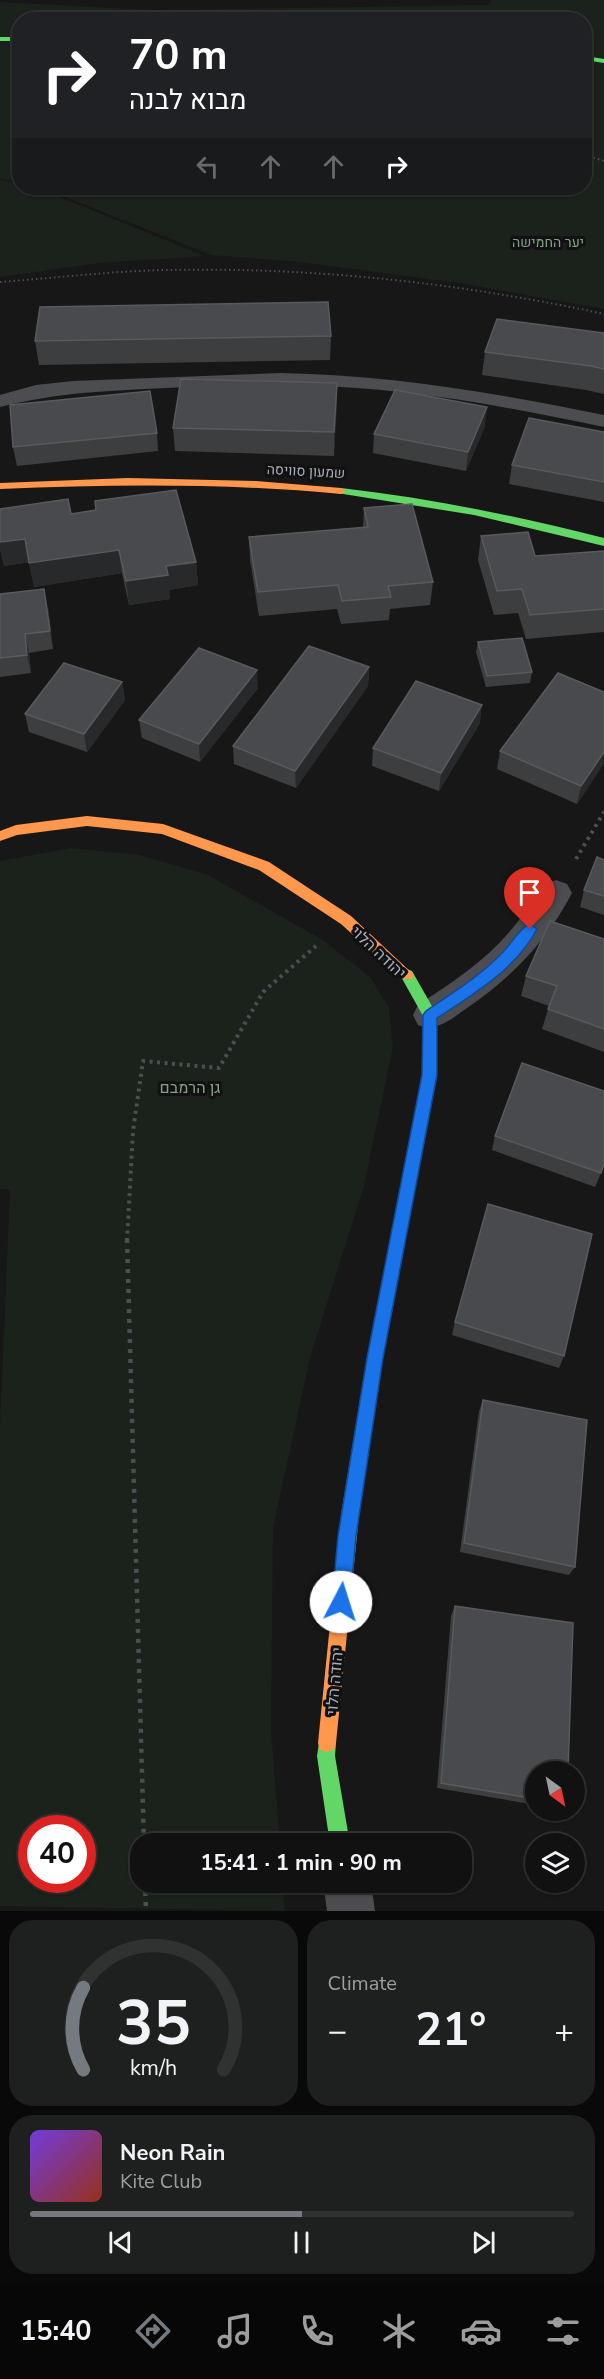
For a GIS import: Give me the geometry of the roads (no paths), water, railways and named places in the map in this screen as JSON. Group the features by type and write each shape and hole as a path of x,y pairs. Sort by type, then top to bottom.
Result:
{"street":[{"name":"שמעון סוויסה","path":"0,486 86,482 333,488 450,504 550,526 604,542"},
{"name":"יהודה הלוי","path":"0,836 16,830 87,821 163,829 264,866 346,920 407,975 430,1015 429,1075 375,1358 347,1536 326,1756 338,1833"},
{"path":"430,1015 487,977 518,947 556,893"},
{"path":"349,1893 351,1911"}],"lane":[{"path":"0,400 23,392 85,386 234,379 327,380 440,392 604,421"}],"park label":[{"name":"יער החמישה","path":"548,242"},
{"name":"גן הרמבם","path":"190,1087"}]}
